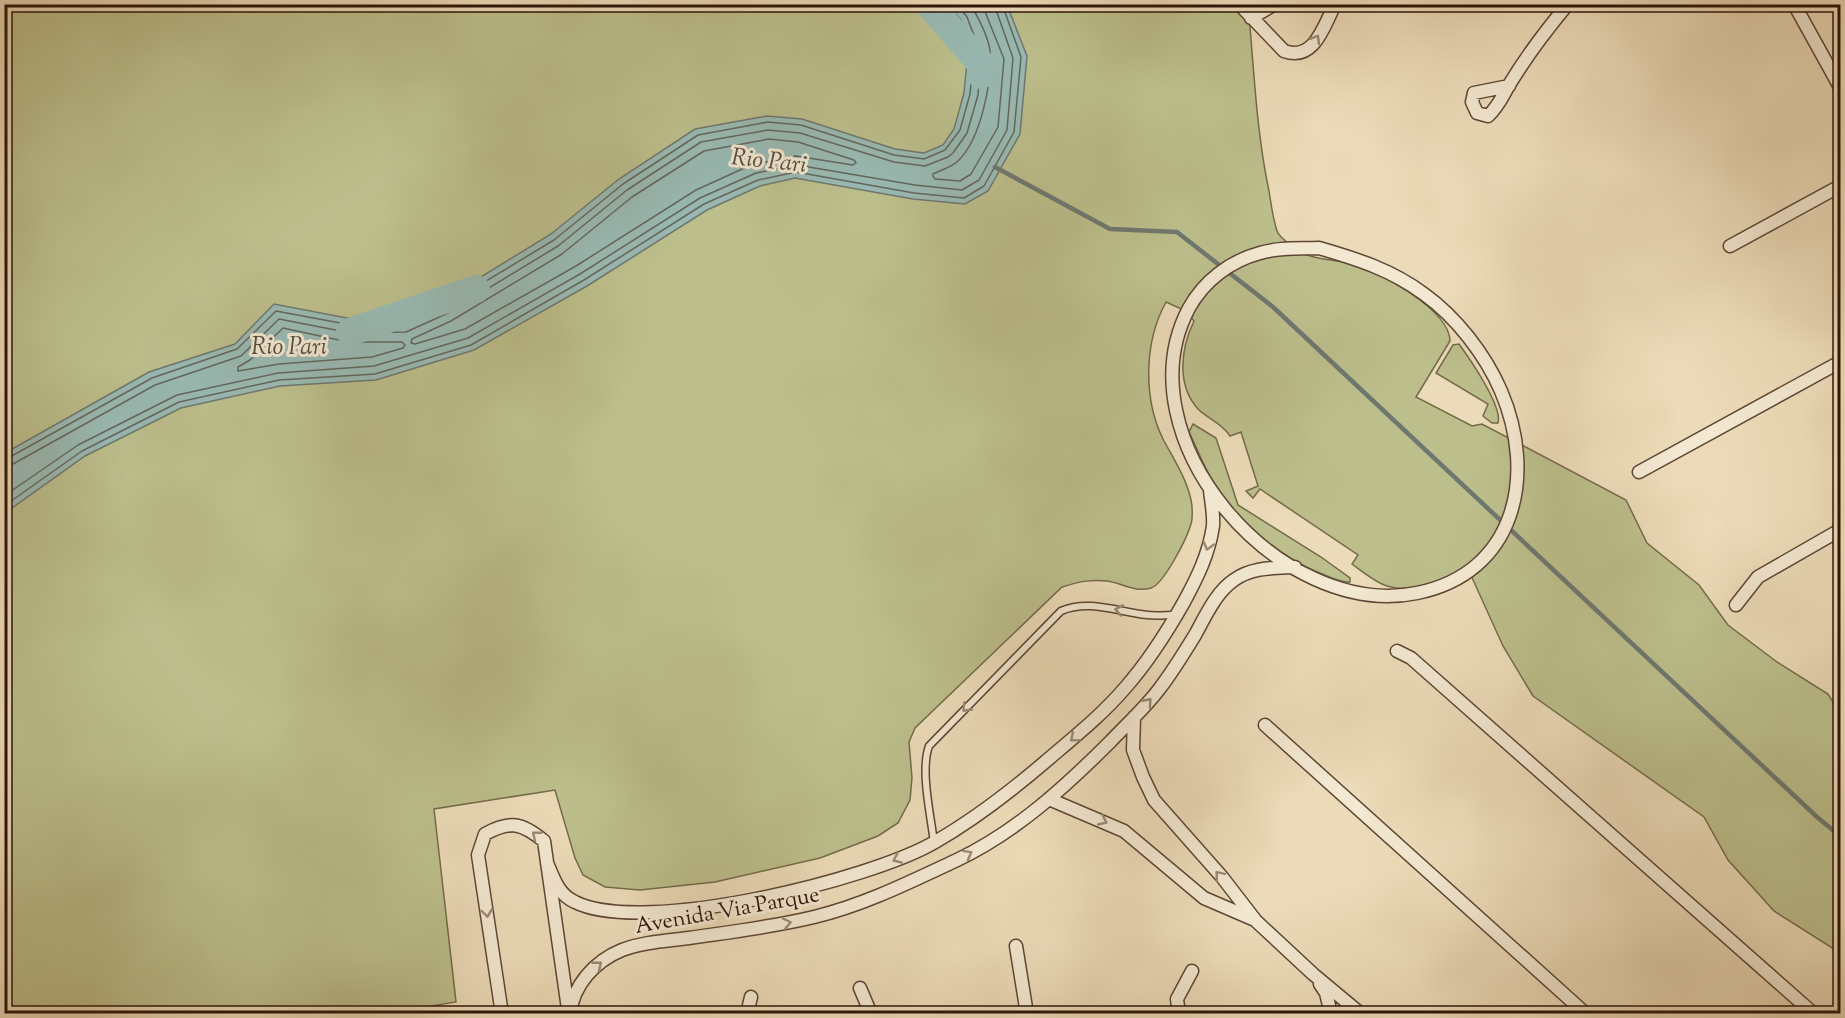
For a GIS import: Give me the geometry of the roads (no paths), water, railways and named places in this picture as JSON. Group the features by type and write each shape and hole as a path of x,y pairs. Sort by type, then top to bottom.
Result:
{"street":[{"path":"1239,4 1284,51 1299,53 1312,47 1335,4"},
{"path":"1251,18 1275,4"},
{"path":"1509,86 1568,4"},
{"path":"1794,4 1840,87"},
{"path":"1730,246 1840,186"},
{"name":"Avenida Via Parque","path":"1319,248 1386,270 1424,294 1457,325 1483,358 1501,391 1516,451 1518,475 1509,520 1495,547 1479,565 1459,579 1433,590 1404,596 1349,591 1313,578 1264,549 1222,507 1210,489 1191,457 1179,428 1174,400 1174,347 1182,322 1193,301 1208,282 1234,264 1261,252 1319,248"},
{"path":"1639,472 1840,362"},
{"name":"Avenida Via Parque","path":"547,863 558,889 573,901 589,908 606,912 662,913 759,898 810,886 884,864 934,843 1003,798 1085,728 1125,688 1166,634 1200,573 1210,542 1213,523 1210,489"},
{"path":"1736,605 1758,577 1840,530"},
{"name":"Avenida Via Parque","path":"569,1014 571,999 592,970 622,950 645,944 815,917 867,901 962,857 998,837 1067,785 1159,690 1215,600 1232,580 1262,568 1295,567"},
{"path":"1396,651 1411,658 1814,1014"},
{"path":"1134,717 1133,750 1154,800 1222,877 1256,921 1313,974 1361,1014"},
{"path":"1265,725 1586,1014"},
{"path":"1048,799 1124,831 1204,898 1256,921"},
{"path":"502,1014 478,855 485,834 512,824 527,828 544,841 569,1014"},
{"path":"1016,946 1027,1014"},
{"path":"1179,1014 1177,999 1192,971"},
{"path":"1313,974 1326,993 1331,1014"},
{"path":"860,988 871,1014"},
{"path":"747,1014 751,997"}],"lane":[{"path":"934,843 927,780 928,746 1061,611 1074,606 1088,605 1149,615 1177,615"}],"water":[{"name":"Rio Pari","path":"939,5 1007,5 1027,56 1020,134 988,191 965,204 913,199 795,178 760,186 707,210 587,286 474,350 376,380 280,386 181,408 85,456 5,513 5,453 149,372 235,344 274,304 352,319 401,320 440,302 551,234 619,179 695,129 767,116 802,119 895,149 924,153 943,145 954,129 964,93 968,52 955,22"}],"waterway":[{"name":"Rio Pari","path":"929,4 982,65 981,75"},
{"path":"995,167 1110,229 1177,232 1273,307 1840,836"},
{"name":"Rio Pari","path":"350,332 476,289"}]}
